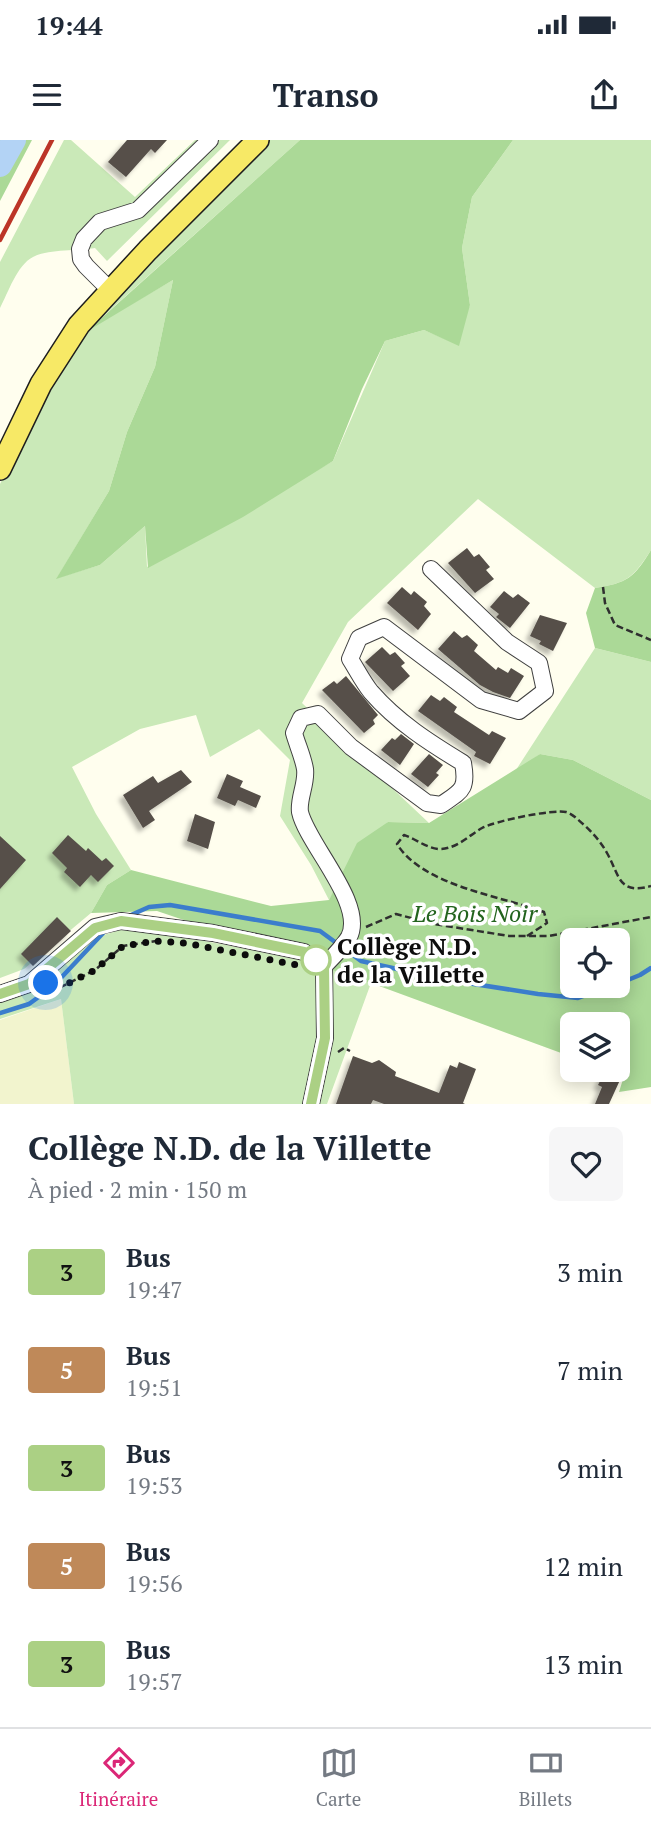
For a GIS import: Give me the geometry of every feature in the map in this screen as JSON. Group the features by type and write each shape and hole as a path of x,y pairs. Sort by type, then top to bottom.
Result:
{"main road":[{"path":"0,445 50,350 105,286 240,140"},
{"path":"0,469 57,356 105,286 258,140"}],"street":[{"path":"105,286 81,258 80,249 90,231 109,218 138,210 210,140"},
{"path":"311,1104 325,1038 330,960 349,936 351,920 348,905 326,859 307,831 300,811 305,771 294,733 301,718 318,714 351,747 427,803 441,805 461,792 466,780 463,763 429,743 394,716 370,690 350,659 359,638 384,627 481,700 519,711 545,691 540,663 507,642 431,569"},
{"path":"0,994 29,984 95,928 121,921 213,933 330,960"}],"path":[{"path":"603,587 605,603 615,625 651,640"},
{"path":"527,936 547,923 544,912 462,885 418,867 402,852 397,844 400,839 404,835 427,847 449,848 483,827 548,812 566,812 576,817 596,836 622,884 633,889 651,887"},
{"path":"349,936 396,914 509,936 575,932 651,917"},
{"path":"46,983 61,987 82,977 123,946 165,942"}],"green space":[{"path":"0,140 32,140 0,201"},
{"path":"64,140 71,140 135,197 195,140 230,140 107,261 95,248 39,254 22,266 0,308 0,262"},
{"path":"269,140 300,140 90,328 173,280 155,367 127,432 109,491 57,578 100,565 145,526 147,567 333,461 385,341 424,330 452,342 470,305 462,248 472,197 513,140 651,140 651,550 628,578 595,588 478,499 348,622 302,703 429,823 388,822 342,876 329,900 280,816 290,760 259,729 210,757 196,715 140,729 72,767 96,814 131,870 107,885 91,913 24,969 0,978 0,484 49,385 86,332"},
{"path":"300,140 513,140 472,197 462,248 470,305 459,346 424,330 385,341 333,461 243,517 148,568 145,526 100,565 56,579 109,491 127,432 155,367 173,280 86,332"},
{"path":"651,550 651,662 595,648 586,613 595,588 629,578"},
{"path":"595,648 651,662 651,800 573,760 540,754 514,773"},
{"name":"Le Bois Noir","path":"540,754 573,760 651,800 651,1087 619,1092 622,1082 630,1082 630,1012 560,1012 560,1053 371,983 157,911 91,913 107,885 131,870 271,906 329,900 357,843 388,822 429,823"},
{"path":"120,930 205,941 322,964 343,969 371,983 327,1104 74,1104 61,999 0,1019 0,1001 35,989 97,937"},
{"path":"61,999 74,1104 0,1104 0,1020"}],"building":[{"path":"127,140 167,140 155,153 151,149 126,177 108,162"},
{"path":"467,548 474,557 479,554 490,567 486,570 494,579 475,593 448,563"},
{"path":"402,587 411,595 414,591 427,602 424,606 431,614 418,630 387,603"},
{"path":"504,591 513,598 518,594 530,603 510,628 496,617 499,614 490,607"},
{"path":"540,615 567,623 553,651 530,636"},
{"path":"454,631 462,638 467,635 478,645 474,651 496,670 498,667 508,673 511,668 524,676 510,698 480,685 438,649"},
{"path":"382,647 390,655 395,652 405,663 401,666 410,676 393,691 365,662"},
{"path":"346,676 378,715 373,720 375,724 364,733 322,690 334,681 337,684"},
{"path":"431,695 440,701 444,697 457,707 454,712 489,735 492,731 506,738 490,764 474,756 476,752 418,711"},
{"path":"401,734 414,744 400,765 381,750 392,738 395,740"},
{"path":"429,754 443,765 436,773 439,775 428,787 411,774"},
{"path":"181,770 192,782 149,811 155,820 143,828 123,795 153,776 158,783"},
{"path":"227,774 243,781 240,787 261,796 256,808 238,800 235,806 217,798"},
{"path":"195,814 215,822 208,849 187,841"},
{"path":"68,835 86,851 88,848 102,861 106,858 114,866 98,882 91,875 80,887 64,872 67,868 52,853"},
{"path":"0,836 26,860 0,889"},
{"path":"57,917 71,931 33,966 21,954"},
{"path":"353,1056 372,1063 379,1060 396,1072 395,1076 439,1093 450,1065 457,1068 459,1062 476,1069 463,1103 465,1104 384,1104 373,1100 371,1104 336,1104"},
{"path":"600,1082 619,1082 609,1104 595,1104 602,1087 598,1085"}],"waterway":[{"path":"0,165 14,140"},
{"path":"131,915 149,907 170,905 320,931 361,961 442,979 560,996"},
{"path":"59,980 105,931"},
{"path":"630,979 651,968"},
{"path":"0,1013 29,1004 51,988"}],"railway":[{"path":"0,240 52,140"}],"bus line":[{"name":"3","path":"0,994 29,984 95,928 121,921 213,933 304,952 324,966 325,1038 311,1104"}],"place":[{"name":"Collège N.D. de la Villette","path":"316,960"}],"route":[{"path":"46,983 61,987 95,970 123,946 156,941 185,943 307,967 316,960"}]}
